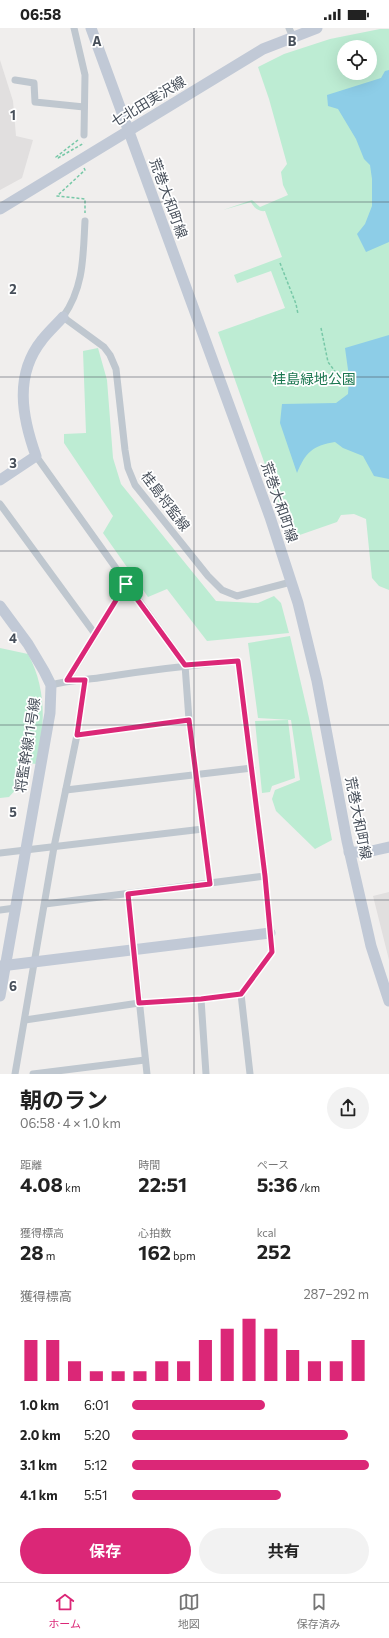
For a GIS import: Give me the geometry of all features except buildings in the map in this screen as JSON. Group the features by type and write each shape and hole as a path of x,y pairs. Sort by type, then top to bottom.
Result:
{"street":[{"path":"74,28 85,75 84,139"},
{"name":"荒巻大和町線","path":"91,28 270,517 307,632 349,852 371,946 389,1001"},
{"name":"七北田実沢線","path":"0,209 128,130 291,33 317,28"},
{"path":"15,80 34,83 35,102 84,107"},
{"path":"85,221 83,260 79,286 73,303 63,317 38,345 32,356 24,378 22,402 36,456 185,665 189,720 198,776 210,884"},
{"name":"桂島将監線","path":"63,317 104,347 110,355 116,369 128,468 135,485 208,576 222,590 237,596 291,582"},
{"path":"0,480 36,456"},
{"path":"0,504 95,634"},
{"path":"67,680 126,584"},
{"name":"将監幹線11号線","path":"0,606 28,644 51,685 50,713 15,908 3,966 0,996"},
{"path":"51,685 67,680 85,680 185,665 238,661 265,876 272,952 241,994 250,1074"},
{"path":"15,1074 54,847 77,735 85,680"},
{"path":"77,735 189,720"},
{"path":"66,790 198,776 252,768"},
{"path":"0,853 203,830"},
{"path":"349,852 367,852 389,847"},
{"path":"45,904 265,876"},
{"path":"128,894 147,1074"},
{"path":"0,910 15,908"},
{"path":"3,966 270,933"},
{"path":"25,1020 139,1003 201,999 241,994"},
{"path":"201,999 206,1074"},
{"path":"33,1074 145,1060"}],"path":[{"path":"84,139 58,158 56,157 84,139"},
{"path":"83,166 85,170 57,196 85,199 85,221"},
{"path":"280,263 296,304 298,314"},
{"path":"321,328 328,362 337,374 346,378 345,385"}],"shaded area":[{"path":"0,60 13,101 16,136 33,140 22,178 0,190"},
{"path":"389,892 389,960 373,896"}],"green space":[{"name":"桂島緑地公園","path":"380,29 389,29 389,590 379,586 372,578 366,519 354,514 341,515 337,522 291,538 218,332 285,308 271,271 237,283 234,275 282,257 265,211 257,209 251,202 223,210 252,200 260,207 288,195 283,185 281,172 287,164 269,99 258,67 284,54 330,39"},
{"path":"98,348 107,380 113,458 121,484 216,601 258,603 274,596 281,603 289,633 207,641 167,589 148,597 103,533 113,516 64,443 64,434 86,433 83,351"},
{"path":"290,636 309,718 332,840 315,849 276,811 272,799 275,790 300,780 291,720 258,718 248,643"},
{"path":"0,648 28,654 39,681 43,708 43,722 37,764 26,763 22,768 18,787 9,797 0,798"},
{"path":"288,720 295,778 272,786 270,792 262,793 255,721"}],"water":[{"path":"389,70 389,242 366,252 357,234 365,224 372,206 372,179 370,165 364,159 356,139 338,109 328,106 327,95 377,80 381,78 385,71"},
{"path":"389,335 389,479 374,476 363,456 343,448 335,442 315,448 311,451 307,455 297,473 280,423 282,404 336,403 348,394 349,377 345,348"}],"route":[{"path":"126,584 185,665 238,661 265,876 272,952 241,994 201,999 139,1003 135,949 128,894 210,884 198,776 189,720 77,735 85,680 67,680 126,584"}]}
